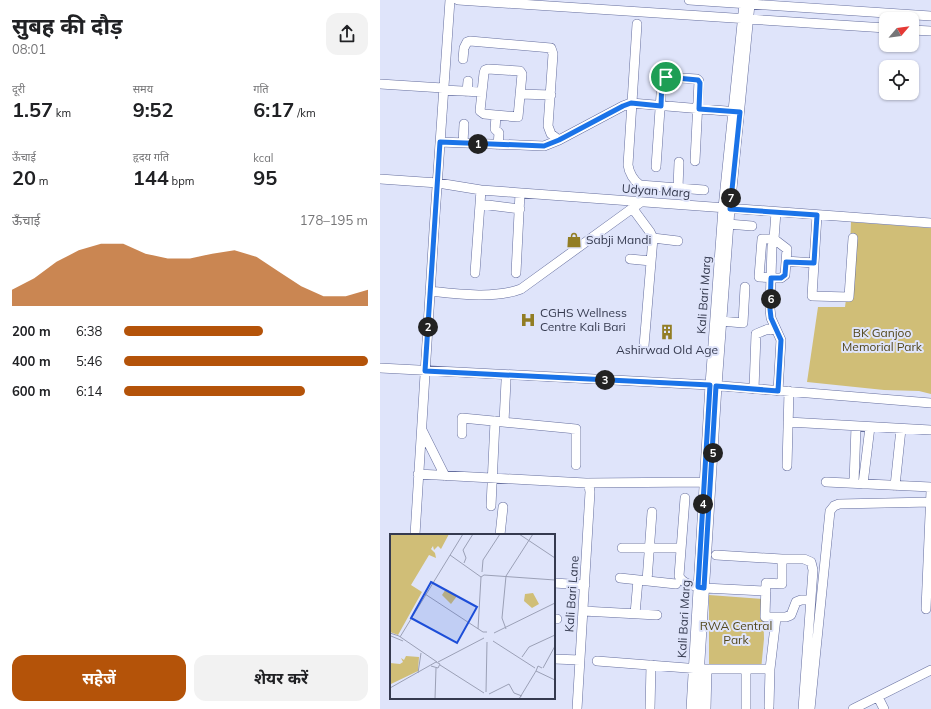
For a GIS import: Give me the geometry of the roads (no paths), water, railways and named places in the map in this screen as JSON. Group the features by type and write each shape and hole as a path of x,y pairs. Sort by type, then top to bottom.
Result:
{"street":[{"path":"415,534 450,0"},
{"path":"458,0 879,28"},
{"path":"689,0 931,16"},
{"name":"Kali Bari Marg","path":"720,316 726,209 747,4"},
{"path":"636,24 628,165 630,173 640,185 704,190"},
{"path":"919,30 931,31"},
{"path":"463,59 464,48 467,42 470,41 502,48 551,48 553,54 548,126 551,134 559,140"},
{"path":"485,70 520,71 520,94 518,117 496,116 481,113 480,111 485,70"},
{"path":"656,167 664,78 697,79 700,83 695,161"},
{"path":"467,92 468,80"},
{"path":"380,84 482,92"},
{"path":"520,94 551,95"},
{"path":"440,142 542,147 559,140 631,103 737,112"},
{"path":"496,116 495,129 499,133 498,145"},
{"path":"463,143 464,124"},
{"path":"678,188 679,162"},
{"name":"Udyan Marg","path":"380,179 438,183 481,190 931,223"},
{"path":"475,273 481,190"},
{"path":"516,274 520,193"},
{"path":"430,291 456,294 487,294 513,292 521,289 642,202"},
{"path":"480,204 520,209"},
{"path":"633,209 653,238 644,346"},
{"name":"Kali Bari Marg","path":"697,709 700,669 704,482 728,224 726,209"},
{"path":"776,212 770,309 771,318 781,340 778,391"},
{"path":"817,215 812,296 849,297 853,238"},
{"path":"728,224 752,226"},
{"path":"653,238 678,241"},
{"path":"762,239 773,243 787,249 785,275 781,278 759,277 762,239"},
{"path":"630,259 651,260"},
{"path":"786,262 814,263"},
{"path":"720,316 743,323 745,287"},
{"path":"754,389 756,334 768,329 771,330"},
{"path":"380,368 713,386 931,403"},
{"path":"491,506 492,478 506,381"},
{"name":"Kali Bari Marg","path":"701,587 713,386"},
{"path":"786,466 789,392"},
{"path":"462,434 462,418 576,429 576,465"},
{"path":"788,422 931,430"},
{"path":"856,426 858,484"},
{"path":"858,484 870,427"},
{"path":"421,429 445,476"},
{"path":"895,486 901,429"},
{"path":"418,474 586,483 704,482"},
{"path":"826,482 931,488"},
{"name":"Kali Bari Lane","path":"577,709 590,492 589,485 586,483"},
{"path":"926,609 931,491"},
{"path":"685,498 679,576 683,582 701,587 766,591"},
{"path":"810,709 830,511 834,506 839,504 930,502"},
{"path":"500,534 503,507"},
{"path":"635,614 650,548 652,512"},
{"path":"622,548 681,548"},
{"path":"716,555 804,559 811,562 812,570 803,709"},
{"path":"782,559 782,584 766,583 766,617 786,617 791,614 796,602 801,600 810,600"},
{"path":"620,578 676,584"},
{"path":"555,582 584,585"},
{"path":"583,611 657,615"},
{"path":"769,707 770,669 776,618"},
{"path":"555,659 580,660"},
{"path":"597,661 700,669 770,669"},
{"path":"650,709 651,665"},
{"path":"700,669 706,709"},
{"name":"Kali Bari Marg","path":"691,709 700,669"},
{"path":"746,669 746,709"},
{"path":"853,709 931,670"},
{"path":"878,697 884,709"}],"place":[{"name":"Sabji Mandi","path":"574,240"},
{"name":"CGHS Wellness Centre Kali Bari","path":"528,320"},
{"name":"Ashirwad Old Age","path":"667,332"}],"park label":[{"name":"BK Ganjoo Memorial Park","path":"882,340"},
{"name":"RWA Central Park","path":"736,633"}]}
